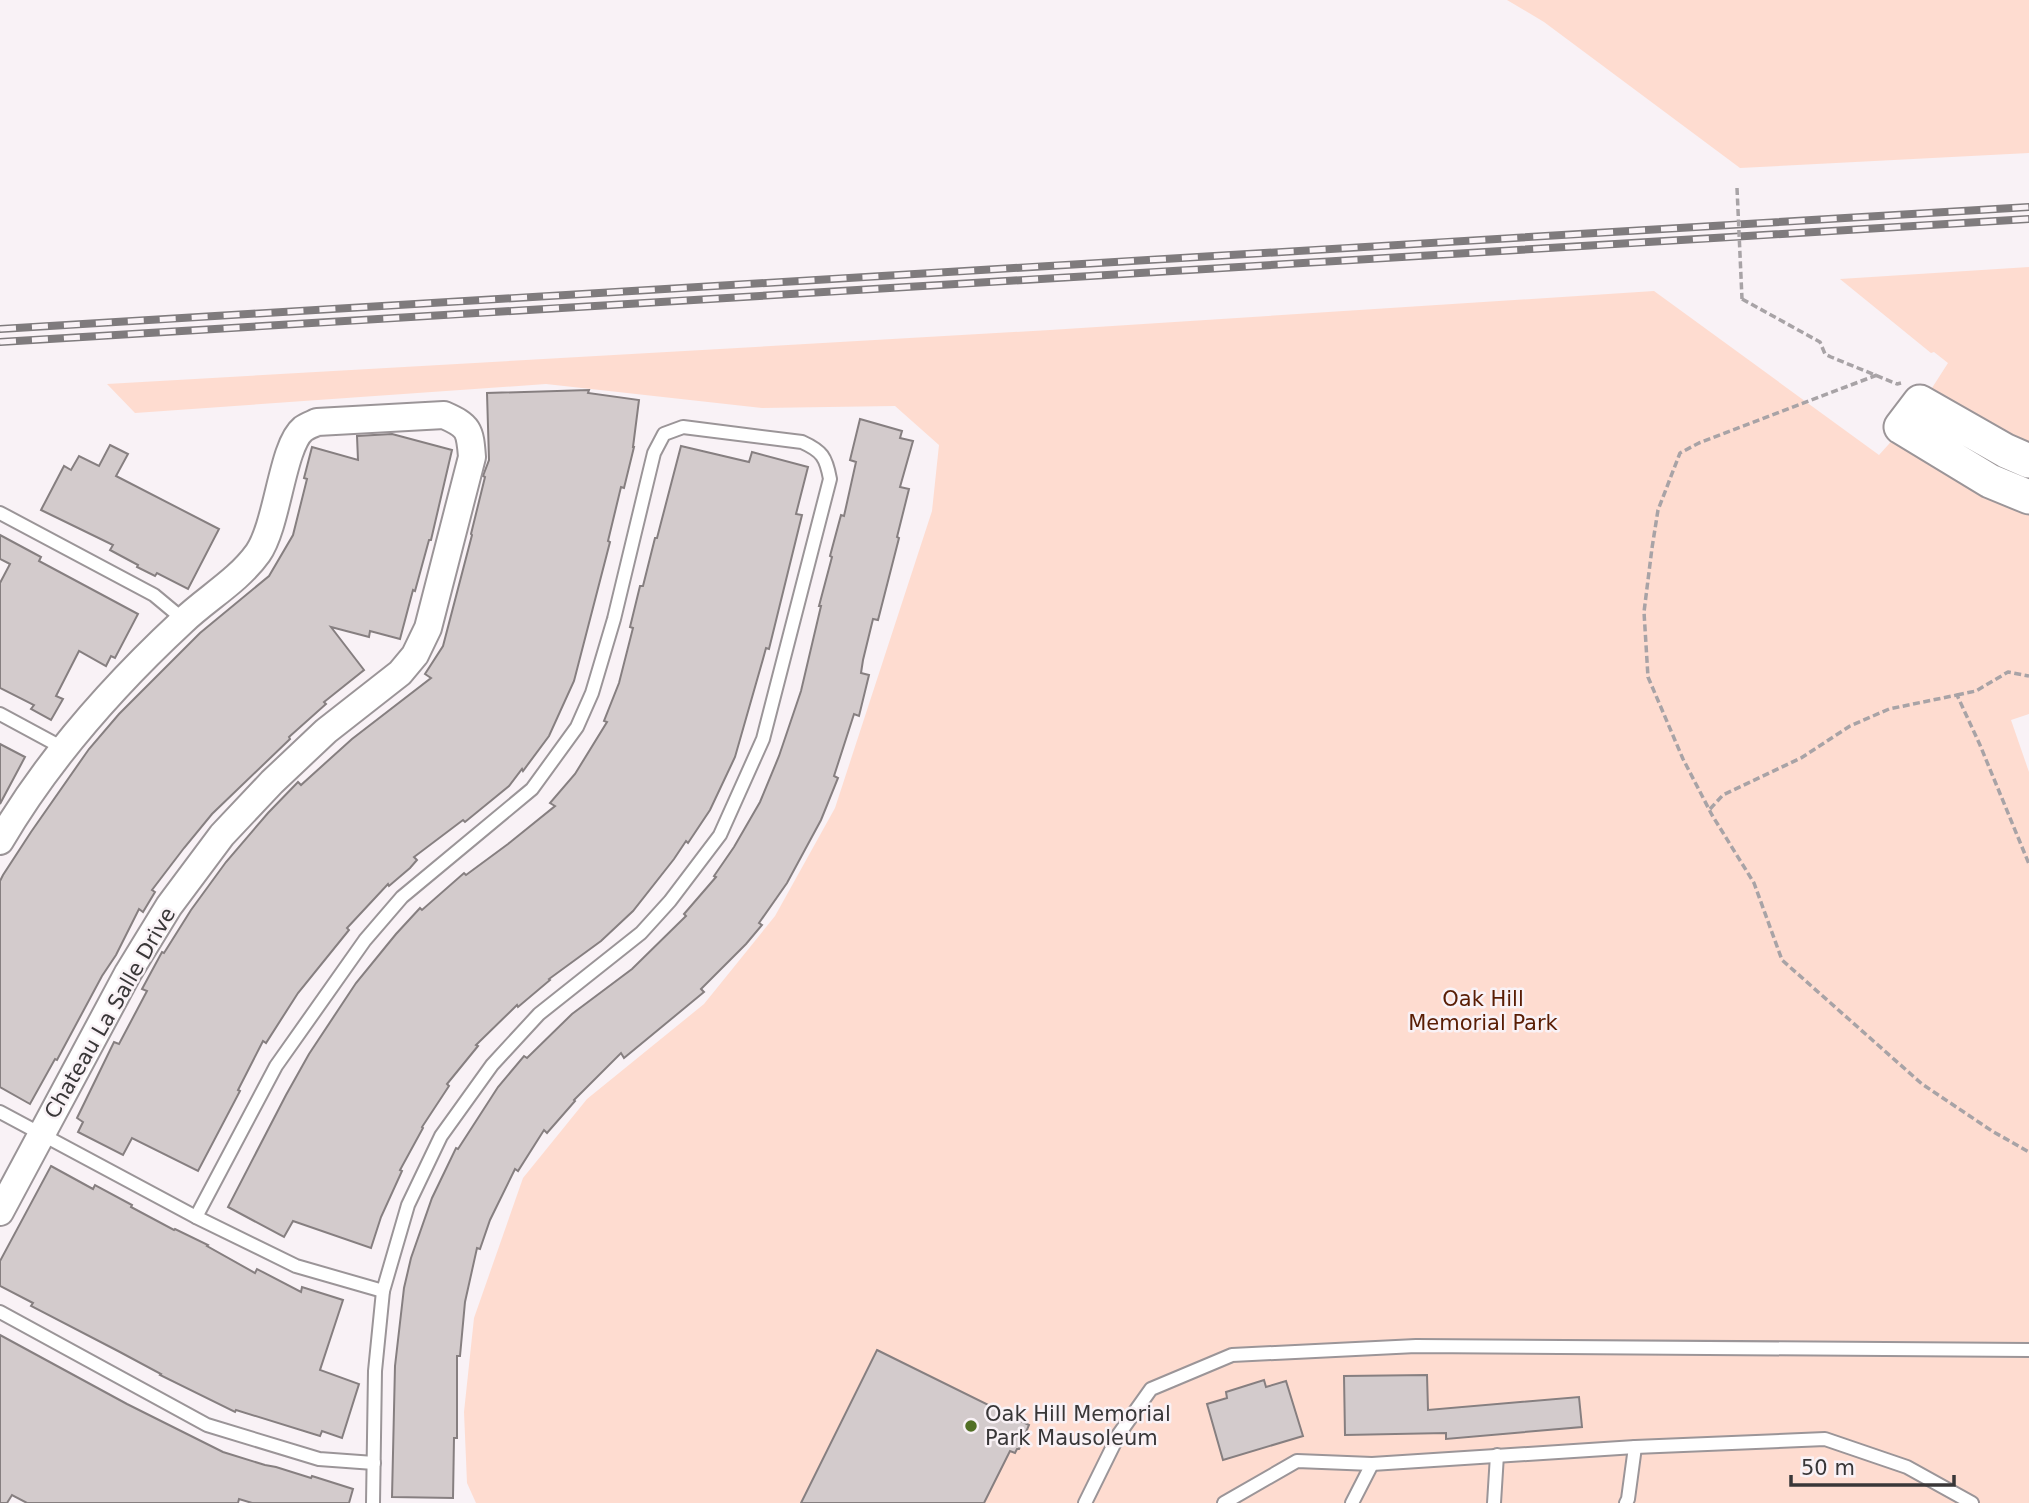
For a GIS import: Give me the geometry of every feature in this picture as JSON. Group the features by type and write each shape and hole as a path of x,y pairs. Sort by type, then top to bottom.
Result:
{"street":[{"path":"2029,461 1920,402 1901,427 1990,481 2029,497"},
{"name":"Chateau La Salle Drive","path":"0,841 63,748 118,685 184,620 242,572 258,552 270,529 291,446 302,430 317,422 444,415 463,424 471,438 472,457 428,628 415,655 400,673 326,731 281,774 222,835 169,906 128,973 0,1212"}],"lane":[{"path":"196,1217 276,1066 365,940 402,897 532,789 577,727 596,681 614,619 654,453 664,434 683,426 802,442 817,449 827,462 830,479 763,739 720,835 642,933 539,1014 492,1065 441,1136 408,1205 383,1291 374,1371 373,1503"},
{"path":"0,513 154,595 184,620"},
{"path":"0,714 63,748"},
{"path":"0,1112 196,1217 296,1266 383,1291"},
{"path":"0,1312 207,1424 319,1459 374,1463"},
{"path":"1085,1503 1119,1434 1151,1389 1232,1355 1416,1346 2029,1350"},
{"path":"1224,1503 1297,1461 1372,1465 1635,1447 1825,1439 1907,1467 1972,1503"},
{"path":"1626,1503 1635,1447"},
{"path":"1494,1503 1497,1455"},
{"path":"1352,1503 1372,1465"}],"path":[{"path":"1737,188 1742,299 1820,342 1825,354 1831,357 1897,384 1907,381"},
{"path":"1877,375 1699,443 1680,453 1658,510 1644,612 1648,677 1683,759 1709,810 1754,883 1782,960 1922,1084 1992,1131 2029,1152"},
{"path":"1709,810 1723,795 1801,758 1850,726 1889,709 1976,691 2008,673 2029,676"},
{"path":"1957,695 2029,864"}],"green space":[{"path":"1507,0 2029,0 2029,153 1740,168 1544,22"},
{"path":"2029,267 2029,445 1932,388 1948,363 1934,352 1931,353 1840,279"},
{"name":"Oak Hill Memorial Park","path":"1654,291 1879,455 1897,435 2029,507 2029,714 2011,720 2029,772 2029,1503 476,1503 467,1483 464,1412 474,1318 523,1178 587,1099 704,1004 775,916 835,808 932,511 939,445 895,406 762,408 546,384 135,413 107,384 1050,330"}],"building":[{"path":"589,390 588,393 639,400 634,447 624,488 621,487 608,541 610,542 574,681 549,736 509,786 465,822 463,820 414,857 417,860 410,868 389,886 388,884 347,928 349,930 298,993 266,1043 263,1041 198,1171 132,1138 123,1155 78,1132 83,1122 77,1118 114,1042 119,1044 147,991 142,989 162,952 164,953 226,862 298,782 301,785 352,739 431,678 425,674 443,646 489,460 487,393"},
{"path":"860,419 902,431 900,438 913,441 900,487 909,489 878,620 873,619 863,660 861,673 869,675 859,716 854,714 834,776 838,778 821,820 787,883 759,923 762,925 701,989 704,992 624,1058 621,1053 574,1100 547,1133 544,1130 518,1171 515,1169 490,1220 480,1249 477,1248 465,1302 460,1356 457,1356 457,1438 454,1438 453,1498 392,1497 395,1366 404,1288 411,1258 432,1198 456,1148 458,1149 498,1087 524,1056 527,1058 572,1014 632,969 686,916 684,914 716,877 714,876 760,802 801,691 832,557 830,556 841,515 844,516 856,462 850,460"},
{"path":"392,434 452,450 431,540 415,591 413,590 400,639 370,631 369,637 331,627 364,670 324,702 326,704 212,814 184,848 152,890 155,892 143,912 139,909 116,955 30,1104 0,1087 0,881 3,875 89,749 119,714 200,633 269,576 293,535 312,447 358,460 357,436"},
{"path":"110,445 128,454 116,476 219,529 188,589 157,573 155,576 137,567 138,565 110,550 113,545 41,510 64,466 71,470 79,456 99,466"},
{"path":"681,446 749,462 752,452 808,467 796,514 802,515 769,649 766,648 735,757 710,810 688,843 686,841 633,911 601,941 549,979 518,1007 517,1005 476,1045 478,1046 447,1084 449,1086 422,1127 400,1170 402,1171 381,1217 371,1248 293,1221 284,1237 228,1207 309,1054 356,983 420,908 422,910 464,873 466,875 555,806 550,803 575,774 607,722 604,721 619,683 640,586 643,586"},
{"path":"0,535 41,557 39,561 138,614 115,658 111,656 106,666 79,651 56,696 63,699 51,720 31,709 34,705 0,688 0,583 10,564 0,559"},
{"path":"0,744 25,757 0,804"},
{"path":"51,1166 93,1189 95,1185 255,1273 257,1269 301,1292 302,1287 343,1300 320,1370 359,1384 342,1438 322,1431 320,1436 236,1410 235,1412 31,1306 33,1303 0,1286 0,1261"},
{"path":"0,1335 223,1452 353,1489 349,1503 252,1503 239,1499 238,1503 27,1503 12,1495 7,1503 0,1503"},
{"name":"Oak Hill Memorial Park Mausoleum","path":"877,1350 1029,1425 1019,1449 1015,1453 1010,1451 984,1503 801,1503"},
{"path":"1427,1375 1428,1410 1579,1397 1582,1427 1446,1439 1446,1433 1345,1435 1344,1376"},
{"path":"1264,1380 1266,1387 1286,1381 1303,1436 1223,1460 1207,1404 1227,1398 1226,1392"}],"railway":[{"path":"0,329 2029,207"},
{"path":"0,342 2029,219"}],"place":[{"name":"Oak Hill Memorial Park Mausoleum","path":"971,1426"}]}
